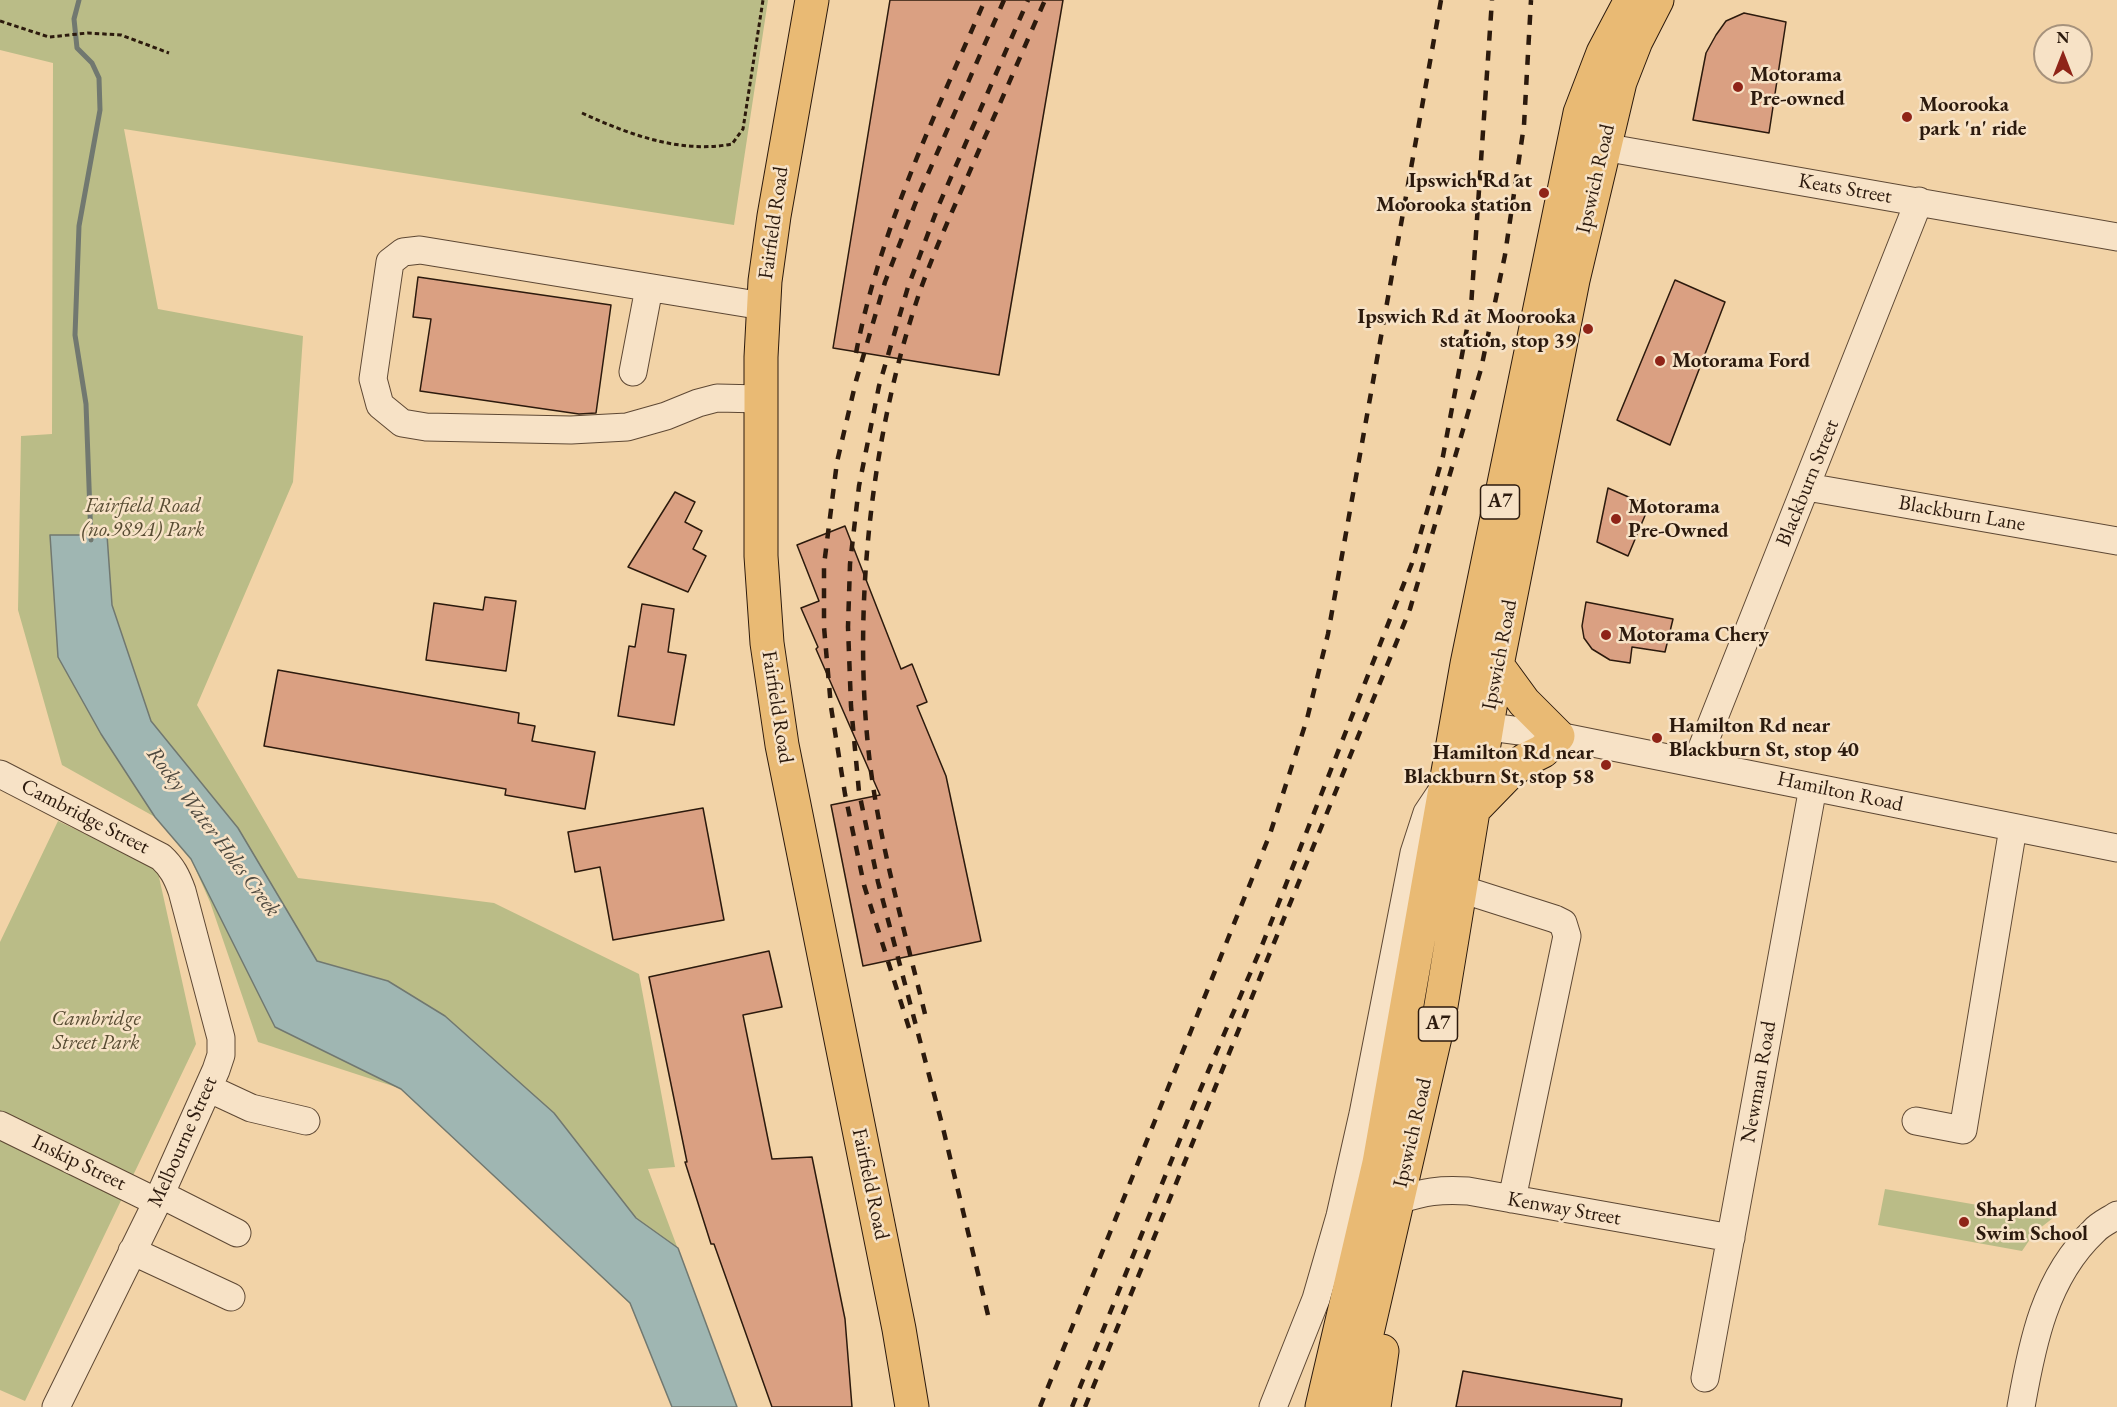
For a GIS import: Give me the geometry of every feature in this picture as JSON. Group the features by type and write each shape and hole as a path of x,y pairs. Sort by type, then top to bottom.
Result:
{"main road":[{"name":"Fairfield Road","path":"812,0 774,216 763,306 760,556 767,643 782,745 901,1339 912,1407"},
{"name":"Ipswich Road","path":"1322,1407 1379,1163 1445,787 1497,664 1573,280 1589,144 1580,112 1593,74 1631,0"},
{"name":"Ipswich Road","path":"1371,1318 1438,1023 1474,809 1471,725 1589,144 1657,0"},
{"path":"1474,809 1507,775 1525,760 1543,751 1558,736 1524,702 1497,664"},
{"path":"1371,1318 1383,1352 1374,1407"},
{"name":"A7","path":"1350,1407 1371,1318"}],"street":[{"name":"Keats Street","path":"1589,144 2117,237"},
{"name":"Blackburn Street","path":"1696,763 1919,201"},
{"path":"761,399 717,398 627,427 571,430 426,427 402,423 380,405 373,379 390,262 403,252 420,250 763,306"},
{"path":"633,372 649,288"},
{"name":"Blackburn Lane","path":"1807,487 2117,541"},
{"name":"Hamilton Road","path":"1471,725 1558,736 2013,828 2116,841"},
{"name":"Cambridge Street","path":"0,774 149,850 168,864"},
{"name":"Ipswich Road","path":"1273,1407 1328,1263 1363,1114 1414,853 1427,813 1445,787"},
{"name":"Newman Road","path":"1705,1378 1813,787"},
{"path":"1916,1121 1963,1130 2013,828"},
{"name":"Melbourne Street","path":"56,1407 159,1198 221,1055 221,1038 182,891 176,874 168,864"},
{"path":"1461,889 1555,919 1563,923 1567,936 1512,1199"},
{"path":"208,1088 251,1108 306,1121"},
{"name":"Inskip Street","path":"0,1125 237,1233"},
{"name":"Kenway Street","path":"1398,1200 1443,1189 1468,1191 1731,1238"},
{"path":"2021,1407 2033,1342 2050,1294 2073,1254 2095,1230 2117,1215"},
{"path":"132,1251 231,1297"}],"path":[{"path":"582,112 618,128 668,143 717,147 732,144 743,129 763,0"},
{"path":"0,21 49,37 88,33 121,34 169,52"}],"green space":[{"name":"Fairfield Road (no.989A) Park","path":"0,0 768,0 734,225 124,129 158,309 303,336 293,482 197,705 298,878 494,903 639,974 675,1167 648,1169 737,1407 673,1407 630,1304 405,1090 258,1042 210,902 191,859 155,817 62,765 18,610 21,436 52,434 53,63 0,50"},
{"name":"Cambridge Street Park","path":"58,821 157,868 196,1044 25,1401 0,1390 0,942"},
{"name":"Shapland Swim School","path":"1885,1189 2053,1218 2035,1232 2022,1251 1878,1225"}],"water":[{"path":"50,535 107,535 112,605 151,721 238,828 317,961 388,981 445,1016 554,1113 636,1218 678,1248 737,1407 672,1407 630,1303 401,1089 275,1027 191,859 155,817 101,734 58,657"}],"building":[{"path":"890,0 1063,0 999,375 833,348"},
{"name":"Motorama Pre-owned","path":"1744,13 1786,22 1769,133 1693,120 1706,53 1726,21"},
{"path":"418,277 611,305 596,413 579,414 420,391 431,319 413,317"},
{"path":"1675,280 1725,302 1670,445 1617,420"},
{"path":"1608,488 1649,506 1628,556 1597,542"},
{"path":"675,492 695,502 685,522 702,531 693,549 706,556 688,592 628,567"},
{"path":"845,526 901,669 912,664 927,702 917,706 946,776 981,941 863,966 831,805 880,795 816,649 818,647 801,608 819,601 797,545"},
{"path":"485,597 516,601 506,671 426,660 434,603 483,610"},
{"path":"1586,602 1673,619 1665,652 1632,647 1630,663 1610,660 1592,649 1584,638 1582,626"},
{"path":"642,604 674,609 668,652 686,655 674,725 618,716 629,646 635,647"},
{"path":"278,670 519,713 518,723 535,726 532,741 595,752 585,809 505,795 506,789 264,746"},
{"path":"703,808 724,920 613,940 600,867 575,872 568,832"},
{"path":"769,951 782,1007 743,1015 772,1159 812,1157 845,1319 852,1407 772,1407 714,1244 711,1244 685,1162 687,1162 649,977"},
{"path":"1463,1371 1622,1399 1621,1407 1456,1407"}],"waterway":[{"name":"Rocky Water Holes Creek","path":"79,0 74,19 77,48 92,63 99,78 100,110 79,226 75,335 86,404 91,540"}],"railway":[{"path":"856,353 866,307 894,217 985,0"},
{"path":"909,1028 864,885 845,794 831,707 824,627 824,565 837,462 856,381 885,282 917,199 1004,0"},
{"path":"988,1315 942,1124 878,882 859,792 851,706 848,627 850,564 859,486 879,386 908,287 938,207 1028,0"},
{"path":"925,1014 884,848 874,792 863,669 868,539 887,411 902,349 920,291 948,220 1045,0"},
{"path":"1040,1407 1270,834 1307,719 1328,634 1441,0"},
{"path":"1072,1407 1195,1102 1261,948 1412,563 1443,456 1471,307 1492,0"},
{"path":"1085,1407 1410,609 1481,369 1505,255 1524,125 1531,0"}],"place":[{"name":"Motorama Pre-owned","path":"1738,87"},
{"name":"Moorooka park 'n' ride","path":"1907,117"},
{"name":"Ipswich Rd at Moorooka station","path":"1544,193"},
{"name":"Ipswich Rd at Moorooka station, stop 39","path":"1588,329"},
{"name":"Motorama Ford","path":"1660,361"},
{"name":"Motorama Pre-Owned","path":"1616,519"},
{"name":"Motorama Chery","path":"1606,635"},
{"name":"Hamilton Rd near Blackburn St, stop 40","path":"1657,738"},
{"name":"Hamilton Rd near Blackburn St, stop 58","path":"1606,765"},
{"name":"Shapland Swim School","path":"1964,1222"}]}
